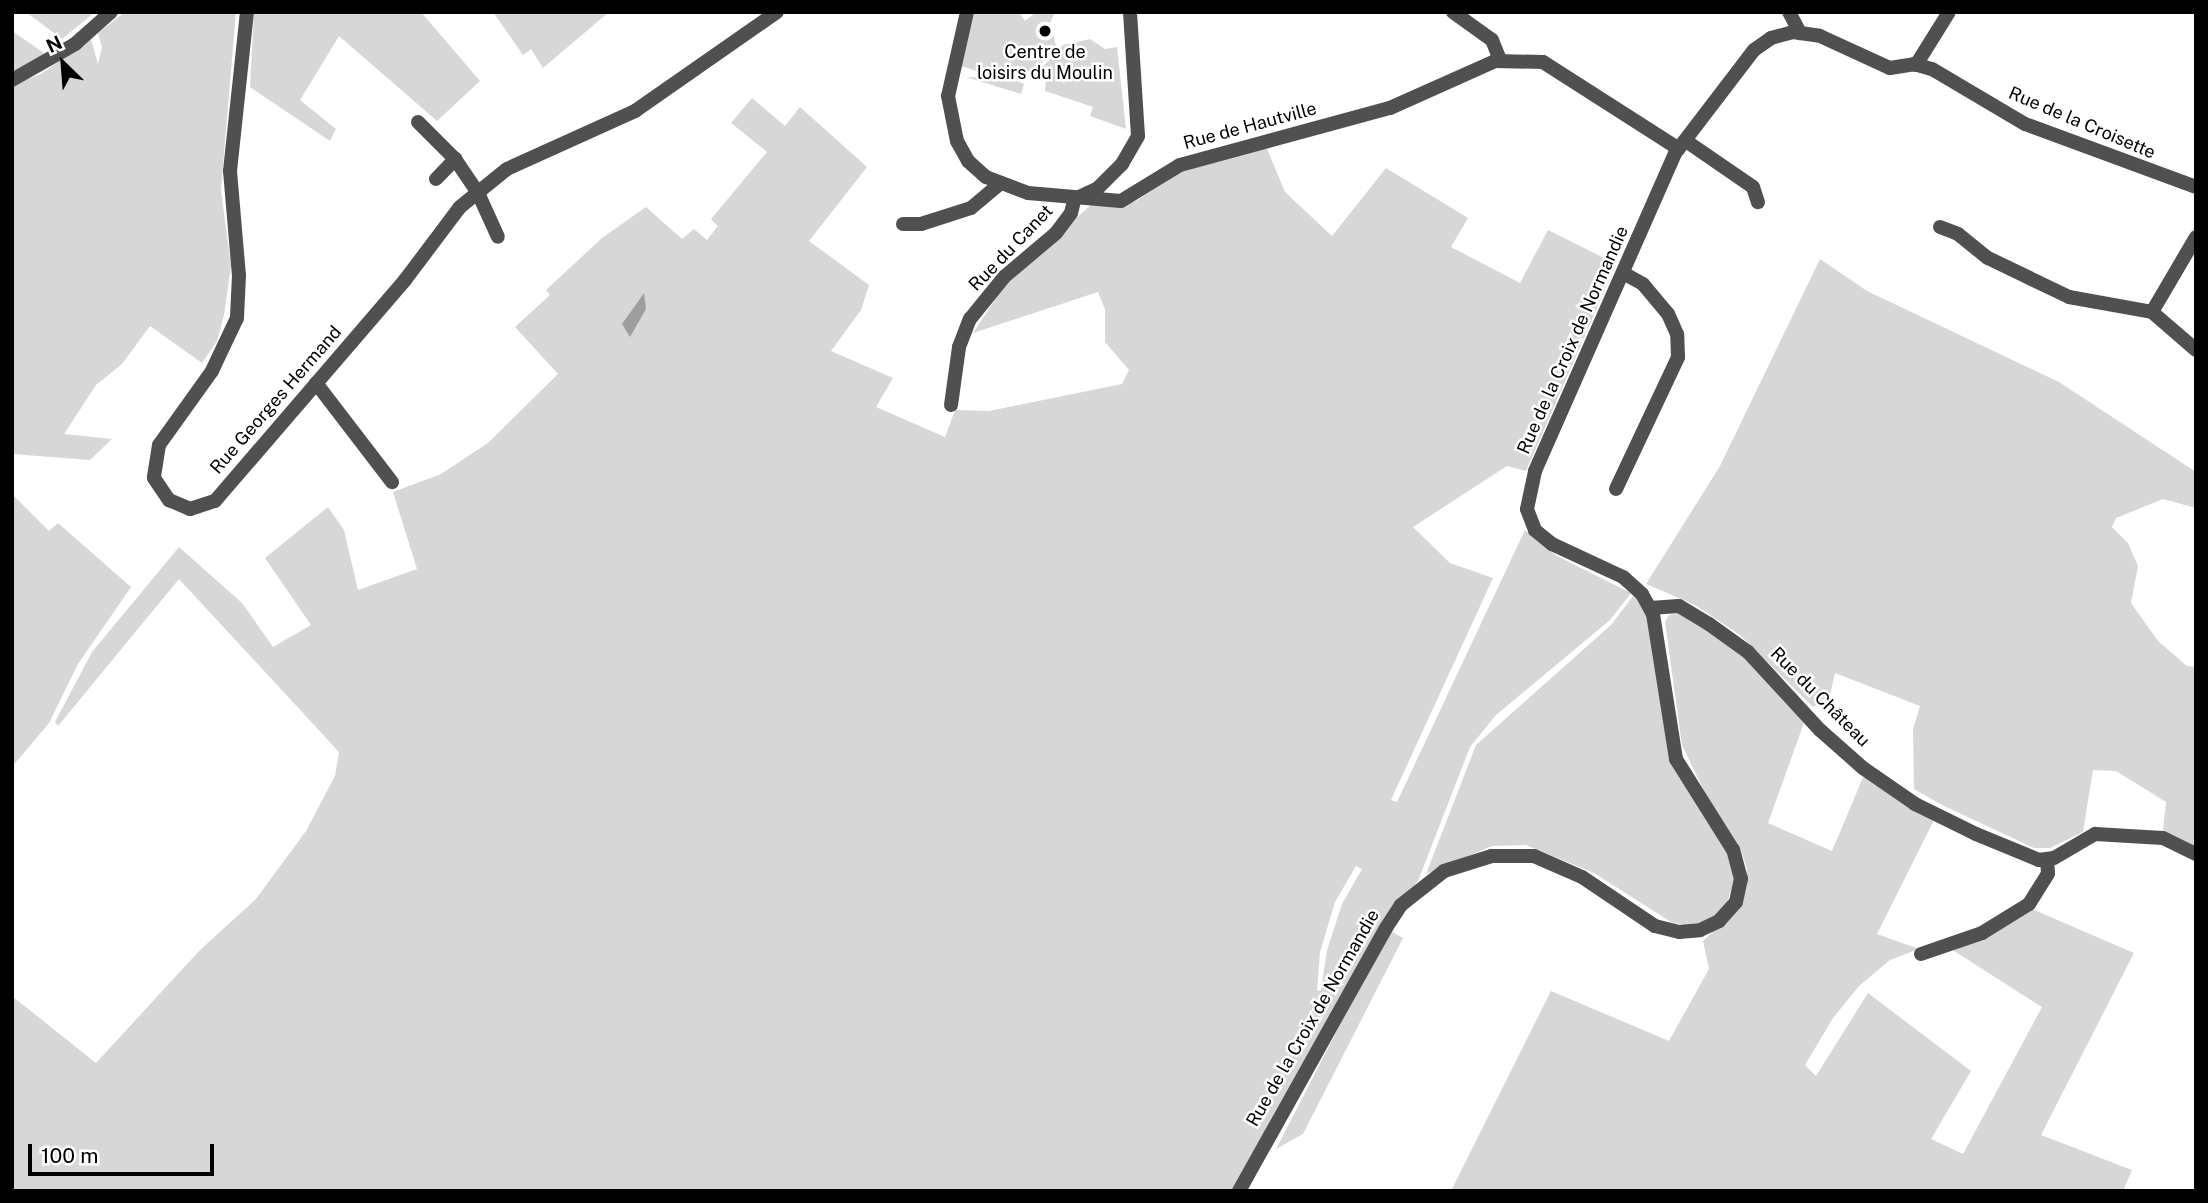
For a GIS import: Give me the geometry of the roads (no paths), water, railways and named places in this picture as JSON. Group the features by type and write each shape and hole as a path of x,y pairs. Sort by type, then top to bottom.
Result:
{"street":[{"path":"12,80 75,44 111,12"},
{"name":"Rue Georges Hermand","path":"247,12 230,171 239,275 237,317 212,371 159,445 154,478 169,500 190,509 215,501 460,207 506,169 635,111 777,12"},
{"name":"Rue de Hautville","path":"967,12 950,72 950,120 968,161 1001,183 1028,193 1121,201 1180,165 1390,108 1500,60 1543,62 1753,187 1758,202"},
{"path":"1077,197 1098,188 1122,163 1138,136 1130,12"},
{"path":"1452,12 1492,40 1500,60"},
{"path":"1788,12 1800,33"},
{"path":"1916,65 1948,12"},
{"name":"Rue de la Croisette","path":"1683,145 1754,50 1771,38 1800,33 1819,36 1890,68 1916,65 1932,69 2025,124 2196,187"},
{"path":"418,122 454,159 478,193 498,237"},
{"name":"Rue de la Croix de Normandie","path":"1239,1191 1386,928 1401,905 1444,871 1492,856 1534,856 1582,877 1655,926 1679,932 1700,930 1719,921 1736,902 1741,879 1733,849 1676,759 1658,633 1650,608 1623,577 1552,544 1535,530 1527,509 1535,471 1683,145"},
{"path":"436,178 454,159"},
{"path":"903,224 921,224 971,208 1001,183"},
{"name":"Rue du Canet","path":"951,405 959,347 970,319 1004,277 1056,233 1071,213 1077,197"},
{"path":"1940,227 1958,234 1988,258 2068,297 2152,312 2196,350"},
{"path":"2152,312 2196,237"},
{"path":"1616,489 1678,357 1677,334 1668,314 1643,284 1623,273"},
{"path":"316,383 392,482"},
{"name":"Rue du Château","path":"1650,608 1679,606 1748,652 1820,730 1864,768 1915,804 1976,834 2039,860 2047,859"},
{"path":"1922,954 1982,933 2029,904 2048,873 2047,859 2095,834 2163,838 2196,854"}],"place":[{"name":"Centre de loisirs du Moulin","path":"1045,31"}]}
